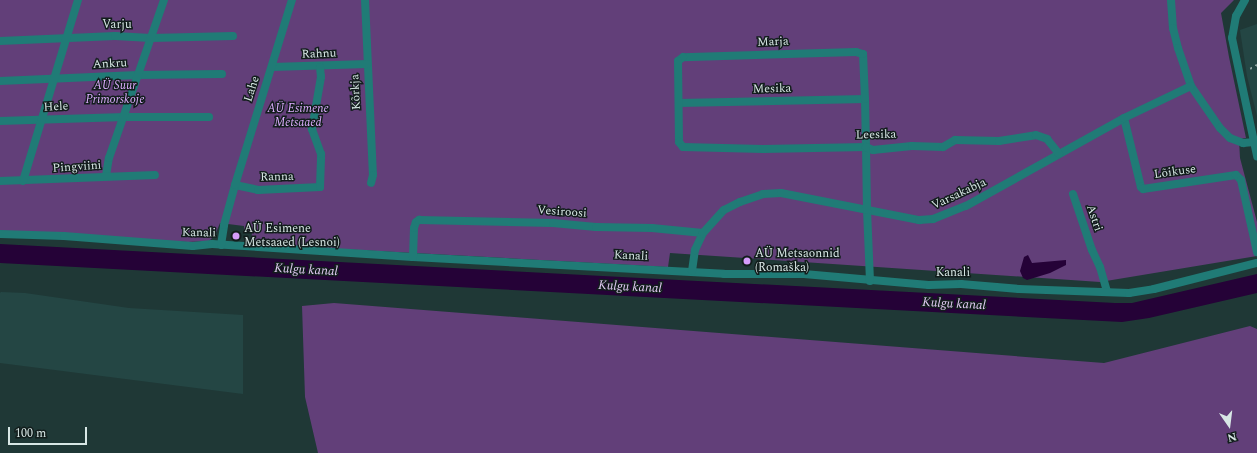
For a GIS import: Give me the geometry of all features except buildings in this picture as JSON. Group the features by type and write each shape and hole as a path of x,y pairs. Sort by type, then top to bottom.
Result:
{"street":[{"path":"23,182 78,0"},
{"path":"106,176 109,158 164,0"},
{"name":"Lahe","path":"221,245 224,225 235,185 292,0"},
{"name":"Kõrkja","path":"365,0 373,174 371,183"},
{"path":"1171,0 1173,28 1178,48 1192,86 1220,128 1230,138 1243,143 1254,142"},
{"path":"1245,0 1236,16 1232,38 1257,156"},
{"name":"Varju","path":"0,41 114,36 151,38 233,36"},
{"name":"Marja","path":"680,103 678,95 678,61 683,57 856,52 863,54 866,99"},
{"name":"Rahnu","path":"272,67 320,67 367,64"},
{"name":"Ranna","path":"235,185 258,190 320,187 321,154 312,129 321,77 320,67"},
{"name":"Ankru","path":"0,80 138,75 222,74"},
{"name":"Varsakabja","path":"692,271 695,250 703,233 724,210 740,202 763,194 781,193 919,220 933,220 966,206 1124,118 1192,86"},
{"path":"866,99 870,281"},
{"name":"Mesika","path":"680,103 866,99"},
{"name":"Leesika","path":"680,103 677,111 679,142 683,147 763,149 866,147 873,150 912,146 943,147 955,140 999,141 1036,136 1047,139 1058,154"},
{"name":"Hele","path":"0,121 124,117 209,117"},
{"name":"Lõikuse","path":"1124,118 1141,187 1143,188 1236,175 1241,180 1257,252"},
{"name":"Pingviini","path":"0,181 23,182 106,176 155,175"},
{"name":"Astri","path":"1073,194 1092,250 1100,267 1107,292"},
{"name":"Vesiroosi","path":"413,257 414,228 416,222 419,220 552,223 596,227 652,228 703,233"},
{"name":"Kanali","path":"0,234 64,236 193,246 221,245 724,274 804,274 929,285 961,284 1019,289 1128,293 1154,289 1257,263"}],"shaded area":[{"path":"1257,24 1257,116 1247,76 1240,30"},
{"path":"1,292 25,293 129,308 243,315 243,394 0,363"}],"green space":[{"path":"0,0 1234,0 1221,13 1246,138 1239,139 1240,158 1257,222 1257,256 1100,282 670,253 668,267 251,244 252,232 244,232 244,226 220,223 215,235 209,241 188,242 0,232"},
{"path":"334,303 1104,363 1250,326 1257,329 1257,453 318,453 305,397 302,306"}],"water":[{"name":"Kulgu kanal","path":"0,244 1115,303 1132,303 1257,274 1257,293 1149,318 1122,322 0,263"},
{"path":"1028,255 1032,263 1066,260 1066,265 1050,273 1027,280 1023,278 1020,271 1024,257"}],"railway":[{"path":"1250,69 1257,65"}],"place":[{"name":"AÜ Esimene Metsaaed (Lesnoi)","path":"236,236"},
{"name":"AÜ Metsaonnid (Romaška)","path":"747,261"}],"park label":[{"name":"AÜ Suur Primorskoje","path":"115,93"},
{"name":"AÜ Esimene Metsaaed","path":"298,116"}]}
